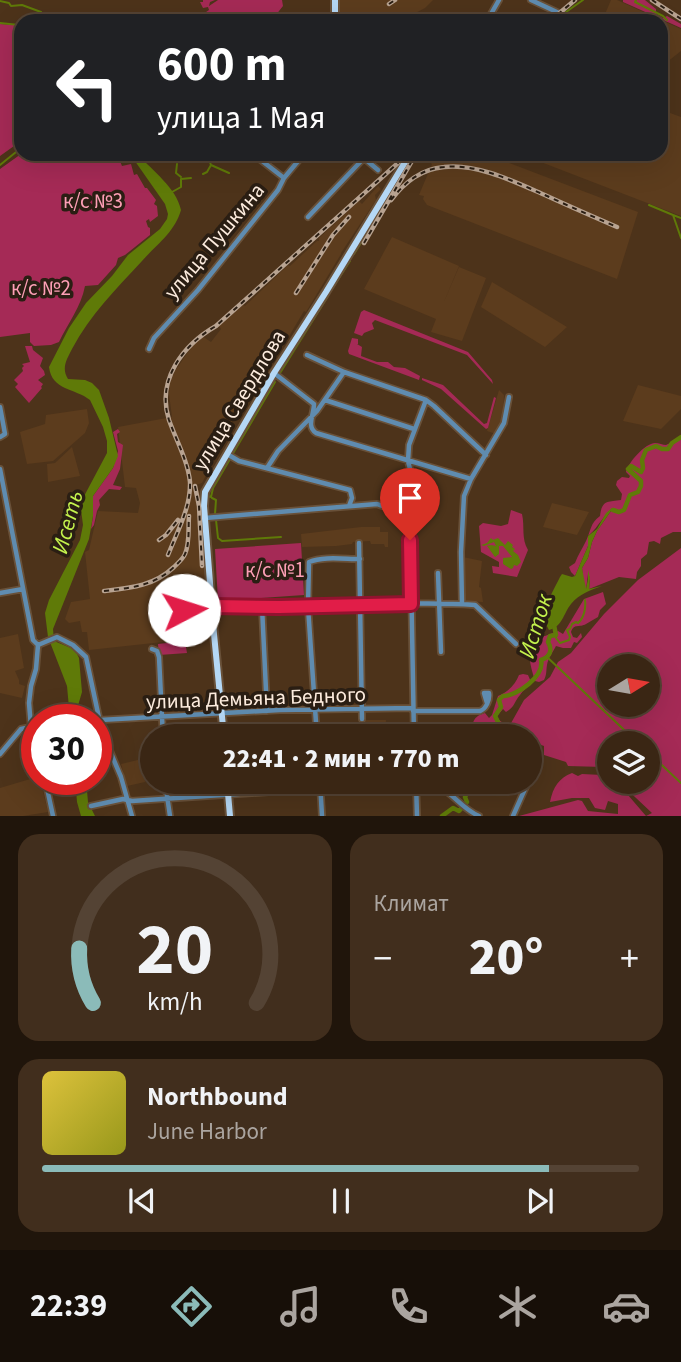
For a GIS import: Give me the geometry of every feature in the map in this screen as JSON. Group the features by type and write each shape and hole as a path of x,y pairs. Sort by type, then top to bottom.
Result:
{"main road":[{"name":"улица Свердлова","path":"223,724 205,518 206,488 406,161"},
{"path":"228,796 230,816"}],"street":[{"path":"531,0 561,14"},
{"path":"262,161 284,178"},
{"name":"улица Пушкина","path":"149,349 154,338 218,265 298,161"},
{"path":"308,217 357,161"},
{"path":"367,161 378,170"},
{"path":"307,355 344,372 435,405 486,455"},
{"path":"267,468 278,450 326,400 344,372"},
{"path":"274,373 312,402 314,406 310,426 316,433 471,479"},
{"path":"462,604 464,496 471,479 505,423 509,397"},
{"path":"326,400 415,429"},
{"path":"414,724 411,473 408,461 409,445 426,400"},
{"path":"0,407 5,434 0,437"},
{"path":"227,454 239,461 351,490 349,506"},
{"path":"0,469 33,640 41,644"},
{"path":"205,518 377,504 384,507 406,506 410,503"},
{"path":"359,543 362,719"},
{"path":"316,724 308,607 309,562 321,559 359,559"},
{"path":"438,573 441,652"},
{"path":"0,593 23,589"},
{"path":"184,610 212,606 475,605 516,644"},
{"path":"262,607 267,711"},
{"path":"41,644 57,637 73,645 86,657 96,704"},
{"path":"29,704 41,644"},
{"path":"152,649 157,651 159,657 162,724"},
{"name":"улица Демьяна Бедного","path":"112,719 315,710 475,712 483,710 487,703"},
{"path":"0,754 21,729"},
{"path":"112,754 132,816"},
{"path":"167,794 170,816"},
{"path":"91,806 122,799 254,794"},
{"path":"320,794 322,816"},
{"path":"417,794 417,816"},
{"path":"451,794 479,816"},
{"path":"513,816 523,794"},
{"path":"48,795 53,816"}],"shaded area":[{"path":"337,0 433,0 413,14 338,14 340,4"},
{"path":"611,0 617,0 648,14 605,14"},
{"path":"668,23 681,29 681,51 668,61"},
{"path":"668,112 681,117 681,216 538,161 668,161"},
{"path":"135,161 145,161 163,180 174,194 181,210 170,232 95,314 65,364 68,379 85,380 99,390 118,456 113,468 93,496 89,539 53,629 54,641 71,648 79,658 82,692 78,704 69,704 67,686 48,637 45,613 80,540 83,525 82,500 107,453 107,441 90,400 59,385 51,375 49,367 69,328 86,303 128,255 160,229 168,214 165,204"},
{"path":"428,161 504,161 638,212 617,279 427,205 424,196 419,195 432,164"},
{"path":"378,186 381,189 375,195 376,200 282,348 272,339 266,352 262,351 259,356 268,361 220,440 223,443 202,483 196,485 202,499 206,591 209,598 205,602 179,606 181,640 89,650 87,632 82,632 80,621 69,623 65,619 71,602 90,599 85,552 89,550 98,511 138,513 140,503 136,488 125,487 118,427 172,417 170,382 190,349 202,336 211,342 221,329 219,326 319,241 319,238 359,201 362,204"},
{"path":"392,237 459,266 443,304 459,267 486,278 462,341 431,332 436,319 364,289"},
{"path":"492,282 567,327 545,347 481,307"},
{"path":"638,385 681,396 681,409 661,429 623,421"},
{"path":"499,390 504,395 503,417 496,434 487,431"},
{"path":"87,409 89,423 85,433 53,461 27,464 20,432 45,424 46,415"},
{"path":"72,447 80,476 48,482 47,464 55,463"},
{"path":"552,503 589,512 577,535 543,527"},
{"path":"612,508 615,508 616,512 611,511 597,531 582,568 586,589 588,570 589,589 602,586 578,598 571,604 560,623 549,630 546,610 560,577 562,574 575,576 588,546 588,536 597,529"},
{"path":"380,527 380,532 388,532 388,547 384,544 371,544 370,541 302,547 301,534"},
{"path":"491,538 498,538 505,545 508,541 513,545 513,551 521,562 511,569 503,564 503,558 512,557 503,546 499,546 499,554 495,557 487,546 496,546 494,542 481,545"},
{"path":"463,557 482,561 479,587 483,602 463,601"},
{"path":"18,634 24,668 15,671 19,684 25,686 22,698 0,693 0,638"},
{"path":"359,720 386,720 386,724 359,724"},
{"path":"140,759 140,783 127,786 121,764"},
{"path":"21,782 21,795 44,795 48,812 0,816 0,788"},
{"path":"76,795 87,795 95,816 81,816"}],"green space":[{"path":"215,0 210,2 209,6 218,0 282,0 283,6 277,14 203,14 209,10 208,7 203,8 200,2"},
{"path":"645,0 656,9 656,14 650,14 623,2"},
{"path":"668,17 681,24 681,28 668,22"},
{"path":"0,24 14,25 14,146 0,156"},
{"name":"к/с №3","path":"14,159 120,161 122,166 131,164 134,175 137,174 156,200 154,204 157,206 158,216 150,222 149,219 146,221 150,235 118,258 116,265 98,285 85,286 59,342 51,345 34,346 30,342 30,333 0,337 0,169"},
{"path":"364,310 468,352 493,384 467,355 375,320 372,323 374,329 362,336 354,333"},
{"path":"352,338 358,339 357,344 362,347 361,356 405,368 420,376 419,380 349,354"},
{"name":"к/с №2","path":"25,346 32,346 43,358 40,366 45,375 38,380 43,384 42,388 29,403 15,387 18,384 14,380 23,371 22,364 30,362"},
{"path":"422,378 443,385 484,424 487,423 494,397 496,398 488,428 441,389"},
{"path":"118,429 118,442 123,445 120,469 113,485 122,487 120,490 109,489 99,500 100,505 91,529 93,496 113,468 118,451 113,432"},
{"path":"681,438 681,532 673,532 661,538 660,544 649,542 636,579 619,577 589,589 588,574 586,590 582,568 597,531 611,511 588,536 604,504 621,500 622,494 616,485 617,481 622,477 629,478 626,472 638,454 651,444 666,445"},
{"path":"511,510 522,514 528,550 517,577 493,573 492,566 499,567 499,562 481,552 479,526 483,523 501,526 508,524"},
{"path":"588,536 588,546 575,576 569,567 575,563"},
{"name":"к/с №1","path":"301,543 304,595 218,601 215,549"},
{"path":"681,548 681,816 646,816 652,813 632,794 660,794 660,731 597,731 597,767 568,766 566,762 544,755 542,724 510,724 524,700 550,677 558,662 571,653 604,614 638,580"},
{"path":"603,592 606,604 598,617 574,628 571,632 573,637 577,638 581,633 582,637 577,643 574,642 571,648 556,646 548,660 544,680 535,681 530,663 533,641 537,636 558,631 563,634 584,599"},
{"path":"206,613 209,631 207,634 188,636 187,614"},
{"path":"185,641 187,653 159,655 158,644"},
{"path":"519,675 528,675 531,682 511,708 506,712 503,709 497,716 503,724 474,724 480,715 485,713 489,718 492,715 498,696 513,685"},
{"path":"572,773 578,776 597,775 597,794 628,795 646,816 519,816 578,800 582,801 588,811 618,814 618,804 608,801 605,810 595,808 589,798 550,802 557,784"}],"waterway":[{"path":"566,12 583,0"},
{"path":"636,0 635,2 659,14"},
{"path":"0,1 41,12"},
{"path":"0,23 14,24"},
{"path":"0,165 14,154"},
{"path":"210,161 211,165 229,173"},
{"path":"177,164 176,173 181,177"},
{"path":"203,174 211,165"},
{"path":"172,192 181,187 181,179 191,178"},
{"path":"354,254 394,189"},
{"path":"649,205 673,215 681,238"},
{"path":"673,215 681,218"},
{"path":"330,292 350,261"},
{"path":"280,373 328,296"},
{"path":"232,455 275,382"},
{"name":"Исток","path":"613,510 624,510 630,495 638,492 641,486 641,481 628,469 631,466 641,472 646,450 656,446 668,449 681,437"},
{"path":"207,496 211,497 213,488 230,459"},
{"path":"212,498 216,500 215,514"},
{"path":"216,520 218,538 222,541 281,537"},
{"path":"556,635 560,643 569,640 567,630 582,618 585,600"},
{"name":"Исток","path":"499,724 495,716 501,707 499,700 522,689 539,672 541,660 550,653 550,636 556,635 554,625"},
{"path":"547,657 625,731"},
{"path":"660,763 681,783"},
{"name":"Исток","path":"442,816 453,808 459,811 467,802 466,794"}],"railway":[{"path":"389,4 395,0"},
{"path":"558,14 575,0"},
{"path":"652,0 681,19"},
{"path":"168,555 183,519 190,491 187,466 166,405 166,391 175,365 193,343 216,326 400,161"},
{"path":"364,243 412,161"},
{"path":"391,200 408,182 428,170 444,167 470,168 510,180 617,227"},
{"path":"296,293 333,235 349,217"},
{"path":"195,486 199,506 202,566"},
{"path":"104,591 150,582 174,567 187,550 189,516"},
{"path":"159,540 178,520"}],"route":[{"path":"184,610 212,606 411,604 410,540"}],"water label":[{"name":"Исеть","path":"67,522"}]}
